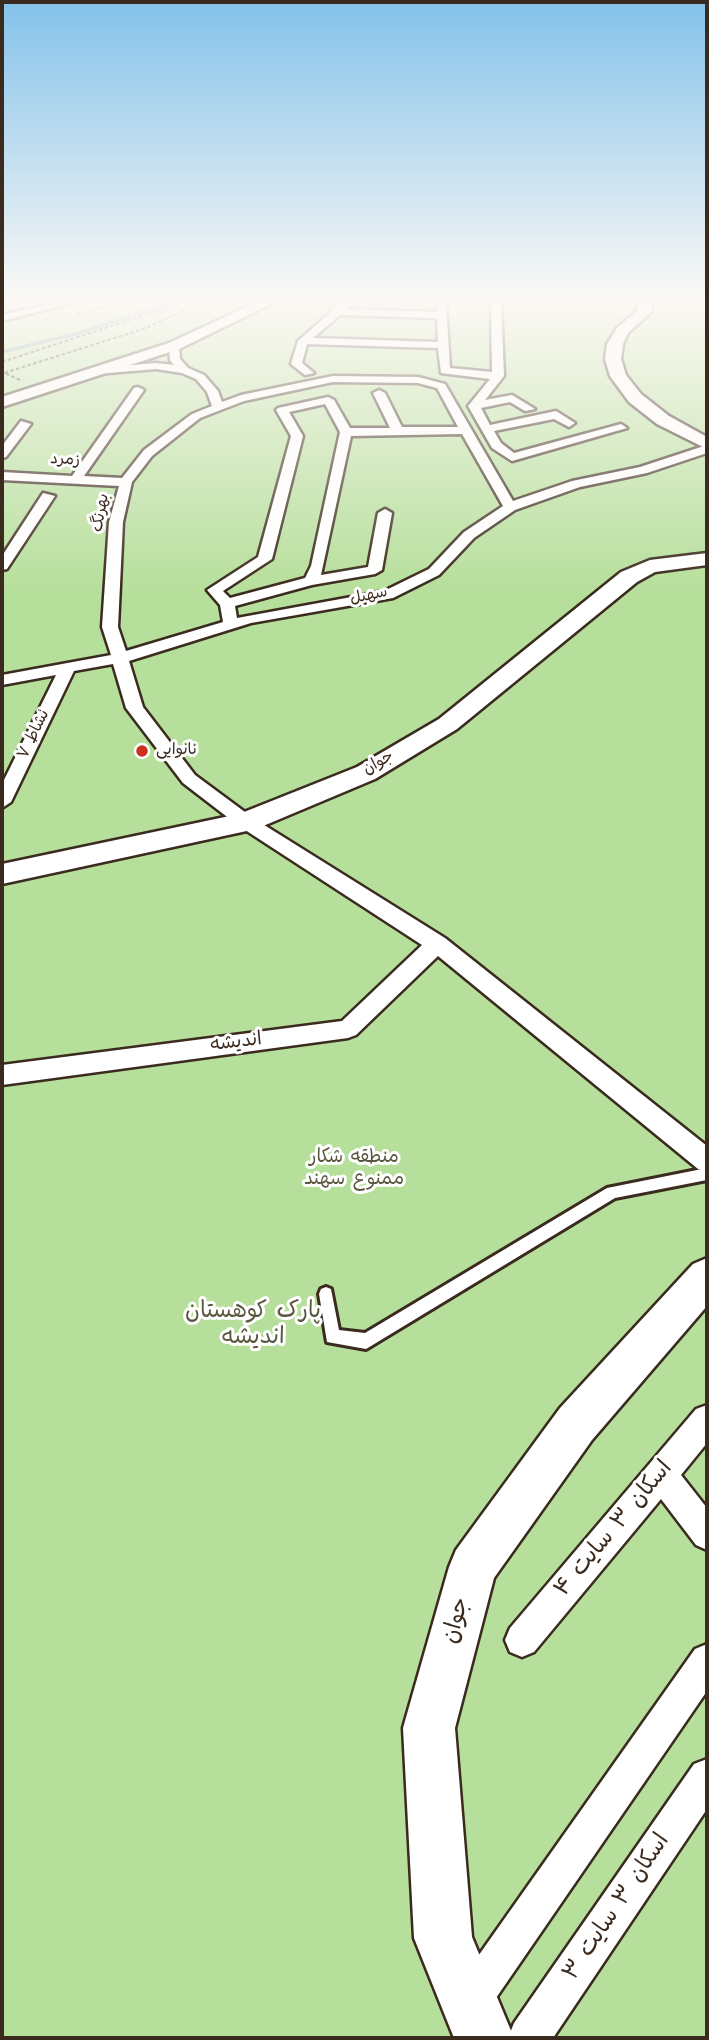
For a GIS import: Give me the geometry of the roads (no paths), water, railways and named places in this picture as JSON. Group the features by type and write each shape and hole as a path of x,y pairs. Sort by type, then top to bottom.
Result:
{"street":[{"path":"76,479 133,397"},
{"path":"214,397 218,407"},
{"name":"بهرنگ","path":"249,397 196,416 148,453 126,482 116,522 110,627 135,708 189,779 246,822 437,944 707,1161"},
{"path":"381,397 398,431"},
{"name":"بهرنگ","path":"447,397 510,508"},
{"path":"474,405 480,397"},
{"path":"634,397 663,420 707,447"},
{"path":"474,405 512,398 529,409"},
{"path":"231,625 228,604 214,590 265,559 297,436 282,410 328,400 346,432 318,566 311,581"},
{"path":"474,405 496,445 512,457 621,428"},
{"path":"487,429 556,415 569,423"},
{"path":"2,454 25,424"},
{"path":"346,432 466,430"},
{"name":"سهیل","path":"2,680 121,658 231,625 387,595 434,572 470,535 510,508 577,484 643,470 707,447"},
{"name":"زمرد","path":"2,477 126,482"},
{"path":"2,566 48,496"},
{"path":"228,604 311,581 375,570 385,513"},
{"name":"جوان","path":"2,874 246,822 366,773 448,724 629,578 650,566 707,559"},
{"name":"نشاط ۷","path":"2,802 68,668"},
{"name":"اندیشه","path":"2,1075 348,1029 437,944"},
{"name":"جوان","path":"477,2021 443,1938 429,1728 473,1567 576,1424 707,1277"},
{"name":"اسکان ۳ سایت ۴","path":"522,1640 707,1420"},
{"path":"662,1474 707,1534"},
{"path":"477,2021 707,1661"},
{"name":"اسکان ۳ سایت ۳","path":"529,2038 707,1777"}],"lane":[{"path":"326,1294 332,1337 366,1340 612,1192 707,1174"}],"place":[{"name":"نانوایی","path":"142,751"}],"park label":[{"name":"منطقه شکار ممنوع سهند","path":"354,1170"},
{"name":"پارک کوهستان اندیشه","path":"253,1326"}]}
